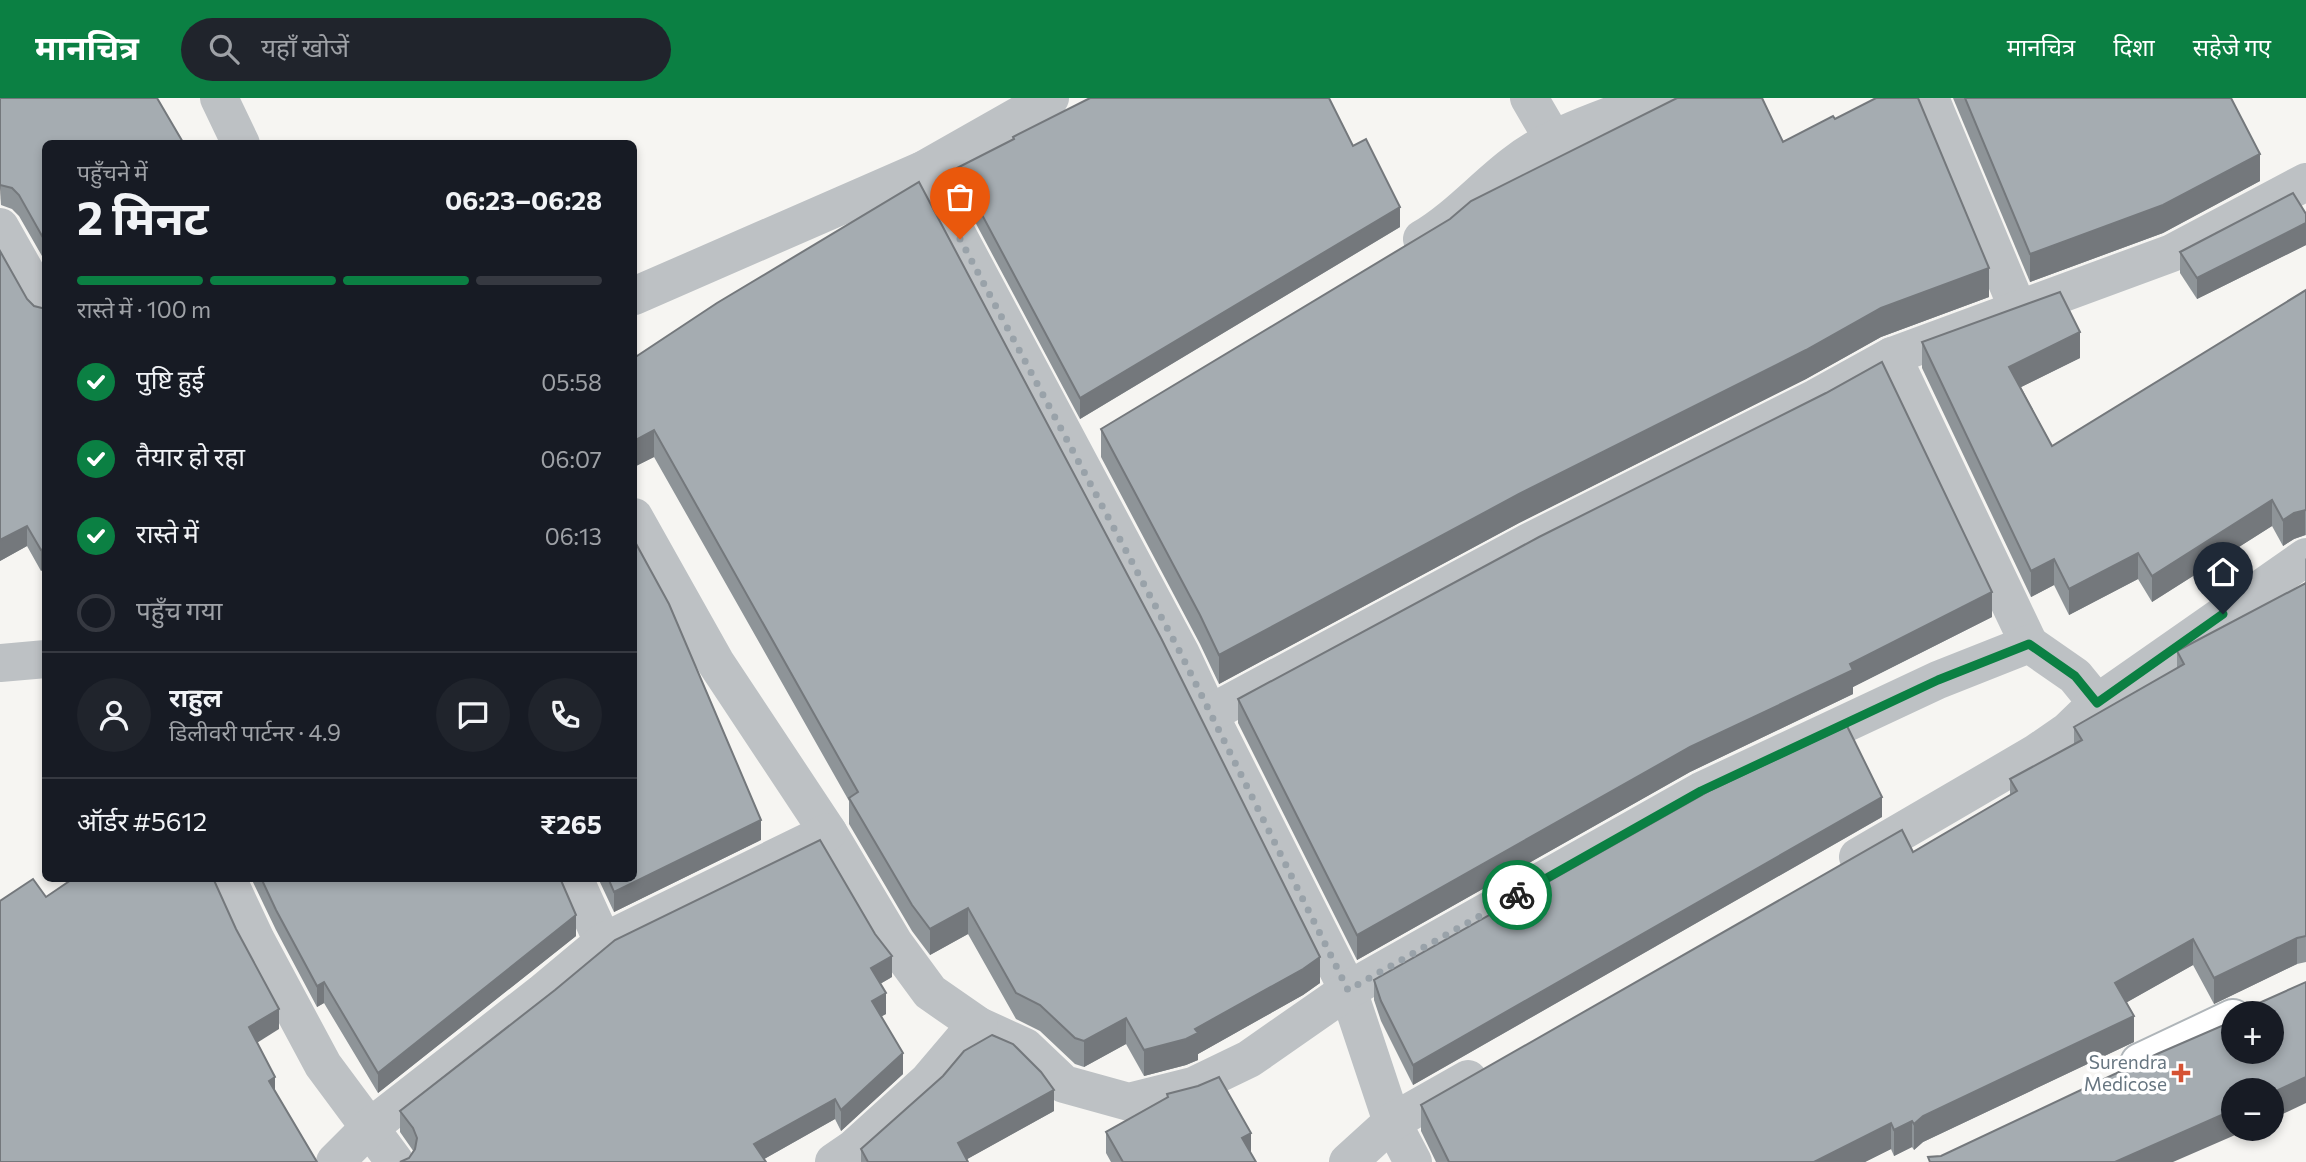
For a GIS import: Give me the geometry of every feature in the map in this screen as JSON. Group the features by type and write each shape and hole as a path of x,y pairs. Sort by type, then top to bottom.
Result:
{"street":[{"path":"219,98 239,140"},
{"path":"637,295 923,170 1050,98"},
{"path":"1529,98 1553,139"},
{"path":"1392,258 1439,229 1514,164 1553,139 1658,98"},
{"path":"1930,98 2018,309"},
{"path":"923,170 1084,442 1209,714 1348,990 1392,1122 1413,1162"},
{"path":"1209,714 1529,542 1816,398 1892,356 2172,253 2306,182"},
{"path":"0,227 42,301"},
{"path":"1892,356 2029,644 2075,676 2097,703"},
{"path":"637,522 716,663 828,832 894,943 930,992 979,1026 1025,1047 1064,1084 1129,1102 1194,1086 1249,1059 1348,990 1701,791 1938,680 2029,644"},
{"path":"1831,872 2036,753 2068,731 2097,703 2306,557"},
{"path":"0,663 42,659"},
{"path":"335,1162 369,1128 603,942 828,832"},
{"path":"229,882 256,940 323,1066 395,1162"},
{"path":"576,882 603,942"},
{"path":"2108,1078 2221,1024"},
{"path":"834,1162 853,1149 928,1082 962,1041 979,1026"},
{"path":"1348,1162 1392,1122 1499,1062"}],"building":[{"path":"0,98 157,98 182,140 42,140 42,236 19,195 12,188 0,185"},
{"path":"1090,98 1329,98 1353,146 1366,139 1400,207 1080,398 957,168"},
{"path":"1677,98 1762,98 1783,142 1833,116 1835,119 1876,98 1918,98 1989,268 1881,308 1806,350 1519,494 1219,655 1101,429 1450,219 1471,201"},
{"path":"1965,98 2231,98 2260,154 2163,205 2030,254"},
{"path":"919,182 1161,638 1320,957 1195,1029 1198,1033 1186,1039 1144,1050 1126,1018 1084,1041 1075,1038 1040,1005 1016,993 968,908 930,929 912,905 849,798 858,792 654,430 637,439 637,356 717,303"},
{"path":"2293,193 2306,214 2306,223 2197,278 2180,252"},
{"path":"0,251 27,299 34,306 42,308 42,550 27,526 0,540"},
{"path":"2306,290 2306,510 2283,520 2272,500 2152,576 2138,553 2069,589 2054,559 2031,571 1922,342 2060,292 2080,332 2009,367 2052,446"},
{"path":"1882,362 1992,592 1850,664 1853,670 1690,747 1357,935 1238,699 1539,537 1826,393"},
{"path":"637,545 669,604 761,820 637,881"},
{"path":"2306,583 2306,936 2214,978 2193,939 2115,983 2134,1016 1923,1116 1914,1124 1912,1121 1894,1130 1891,1123 1814,1162 1449,1162 1421,1105 1902,830 1913,852 2017,791 2010,779 2082,740 2074,727 2184,664 2177,651"},
{"path":"1847,726 1882,797 1413,1065 1381,1001 1374,980 1711,790"},
{"path":"820,840 875,934 892,956 871,968 886,993 872,1001 903,1053 841,1110 835,1099 754,1144 766,1162 400,1162 409,1158 415,1149 417,1138 400,1111 615,940"},
{"path":"33,879 46,897 68,882 215,882 236,929 279,1009 249,1027 275,1077 269,1081 317,1162 0,1162 0,901"},
{"path":"263,882 562,882 576,915 378,1073 324,982 317,986"},
{"path":"610,882 634,882 614,892"},
{"path":"2306,982 2306,1077 2284,1087 2284,1078 2221,1078 2221,1115 2115,1162 1930,1162 1928,1157 1941,1156 2221,1026 2221,1064 2284,1064 2284,1001 2264,1001"},
{"path":"992,1035 1013,1044 1041,1072 1054,1090 958,1143 968,1162 868,1162 861,1149 943,1076 964,1051"},
{"path":"1219,1077 1251,1133 1242,1138 1256,1162 1123,1162 1106,1132 1168,1097 1167,1094"}],"way so far":[{"path":"960,239 1181,654 1348,990 1517,895"}],"place":[{"name":"Surendra Medicose","path":"2181,1073"}],"route":[{"path":"1517,895 1701,791 1938,680 2029,644 2075,676 2097,703 2223,614"}]}
